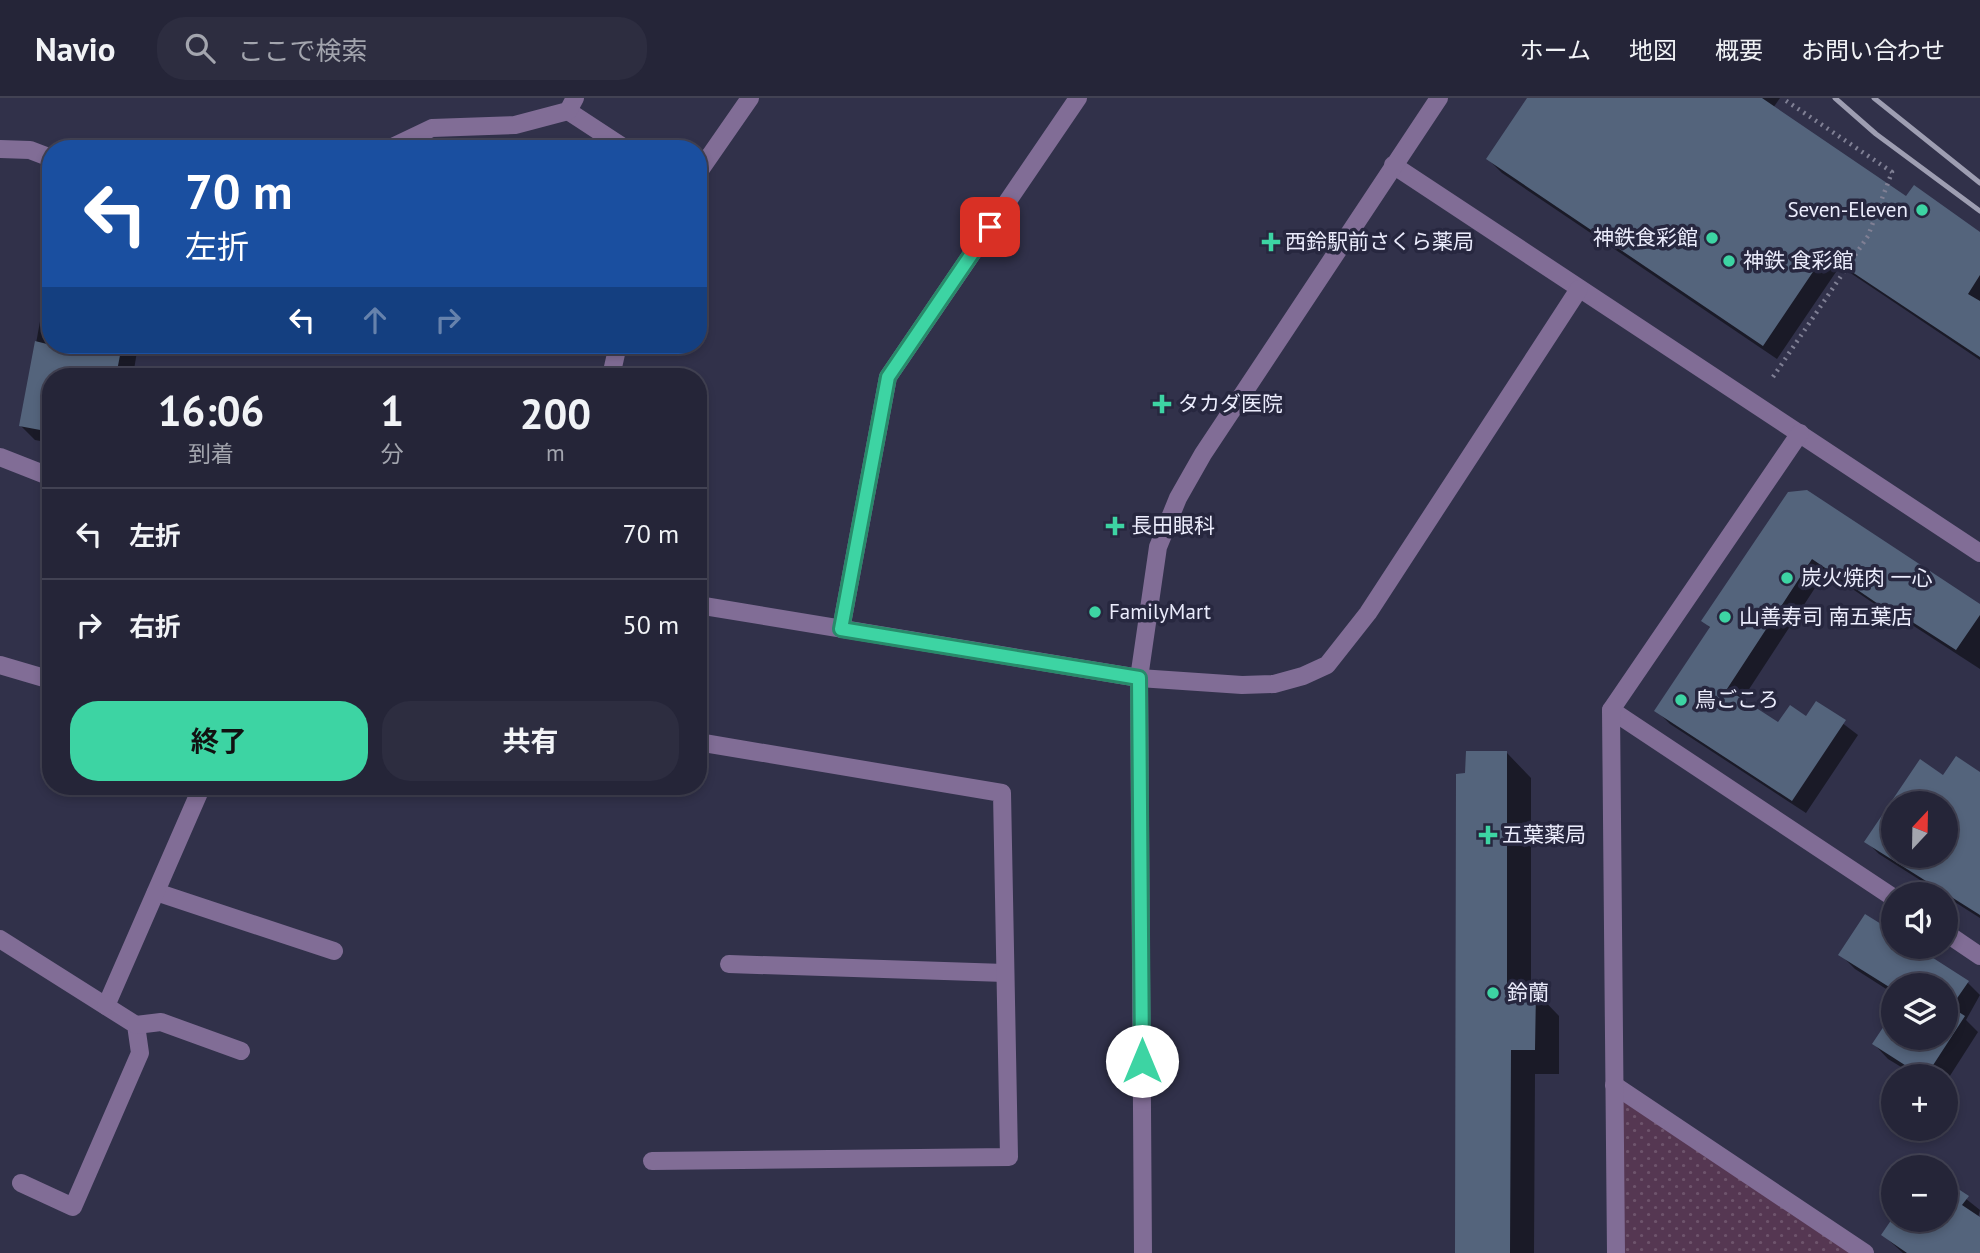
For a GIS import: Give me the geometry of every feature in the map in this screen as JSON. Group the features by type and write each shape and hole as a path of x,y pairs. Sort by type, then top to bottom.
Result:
{"street":[{"path":"707,160 750,98"},
{"path":"841,629 888,377 1078,98"},
{"path":"1143,1253 1139,678 1158,547 1178,498 1203,454 1439,98"},
{"path":"407,140 432,128 515,125 572,105 615,140"},
{"path":"0,149 30,150 42,155"},
{"path":"1393,165 1980,553"},
{"path":"707,607 1139,678 1242,685 1274,684 1326,665 1368,613 1579,289"},
{"path":"1616,1253 1611,710 1800,433"},
{"path":"0,457 42,474"},
{"path":"0,666 42,678"},
{"path":"1611,710 1881,889"},
{"path":"652,1161 1009,1157 1002,793 707,744"},
{"path":"106,1006 198,795"},
{"path":"156,892 334,951"},
{"path":"0,939 136,1025 161,1022 241,1051"},
{"path":"1958,941 1980,956"},
{"path":"729,964 1006,973"},
{"path":"21,1183 74,1207 140,1054 136,1025"},
{"path":"1614,1085 1865,1253"}],"path":[{"path":"1773,377 1868,236 1892,172 1782,98"}],"shaded area":[{"path":"1614,1085 1865,1253 1616,1253"}],"building":[{"name":"神鉄 食彩館","path":"1527,98 1762,98 1906,196 1914,185 1980,232 1980,275 1968,294 1980,301 1980,357 1825,254 1763,346 1486,159"},
{"path":"35,341 42,343 42,354 120,354 118,368 42,368 42,430 19,426"},
{"path":"1807,490 1980,604 1980,615 1956,650 1892,609 1890,612 1812,559 1727,689 1778,722 1790,705 1806,716 1816,701 1846,720 1792,801 1654,711 1710,627 1701,621 1788,492"},
{"path":"1466,751 1507,751 1507,989 1536,990 1535,1050 1511,1050 1510,1253 1455,1253 1456,774 1465,773"},
{"path":"1956,756 1980,772 1980,915 1958,901 1958,882 1928,882 1905,868 1958,868 1958,791 1898,791 1920,759 1943,775"},
{"path":"1881,817 1881,853 1864,842"},
{"path":"1865,914 1881,924 1881,959 1935,959 1957,973 1881,973 1881,982 1838,955"},
{"path":"1958,974 1969,981 1958,997"},
{"path":"1958,1012 1965,1016 1958,1027"},
{"path":"1881,1030 1881,1050 1872,1044"},
{"path":"1881,1050 1943,1050 1934,1064 1903,1064"},
{"path":"1958,1189 1969,1196 1962,1205 1980,1217 1980,1253 1907,1253 1881,1235 1883,1232 1958,1232"}],"railway":[{"path":"1835,98 1876,134 1980,211"},
{"path":"1874,98 1980,183"}],"place":[{"name":"Seven-Eleven","path":"1922,210"},
{"name":"神鉄食彩館","path":"1712,238"},
{"name":"西鈴駅前さくら薬局","path":"1271,242"},
{"name":"神鉄 食彩館","path":"1729,261"},
{"name":"タカダ医院","path":"1162,404"},
{"name":"長田眼科","path":"1115,526"},
{"name":"炭火焼肉 一心","path":"1787,578"},
{"name":"FamilyMart","path":"1095,612"},
{"name":"山善寿司 南五葉店","path":"1725,617"},
{"name":"鳥ごころ","path":"1681,700"},
{"name":"五葉薬局","path":"1488,835"},
{"name":"鈴蘭","path":"1493,993"}],"route":[{"path":"990,227 888,377 841,629 1139,678 1142,1061"}]}
